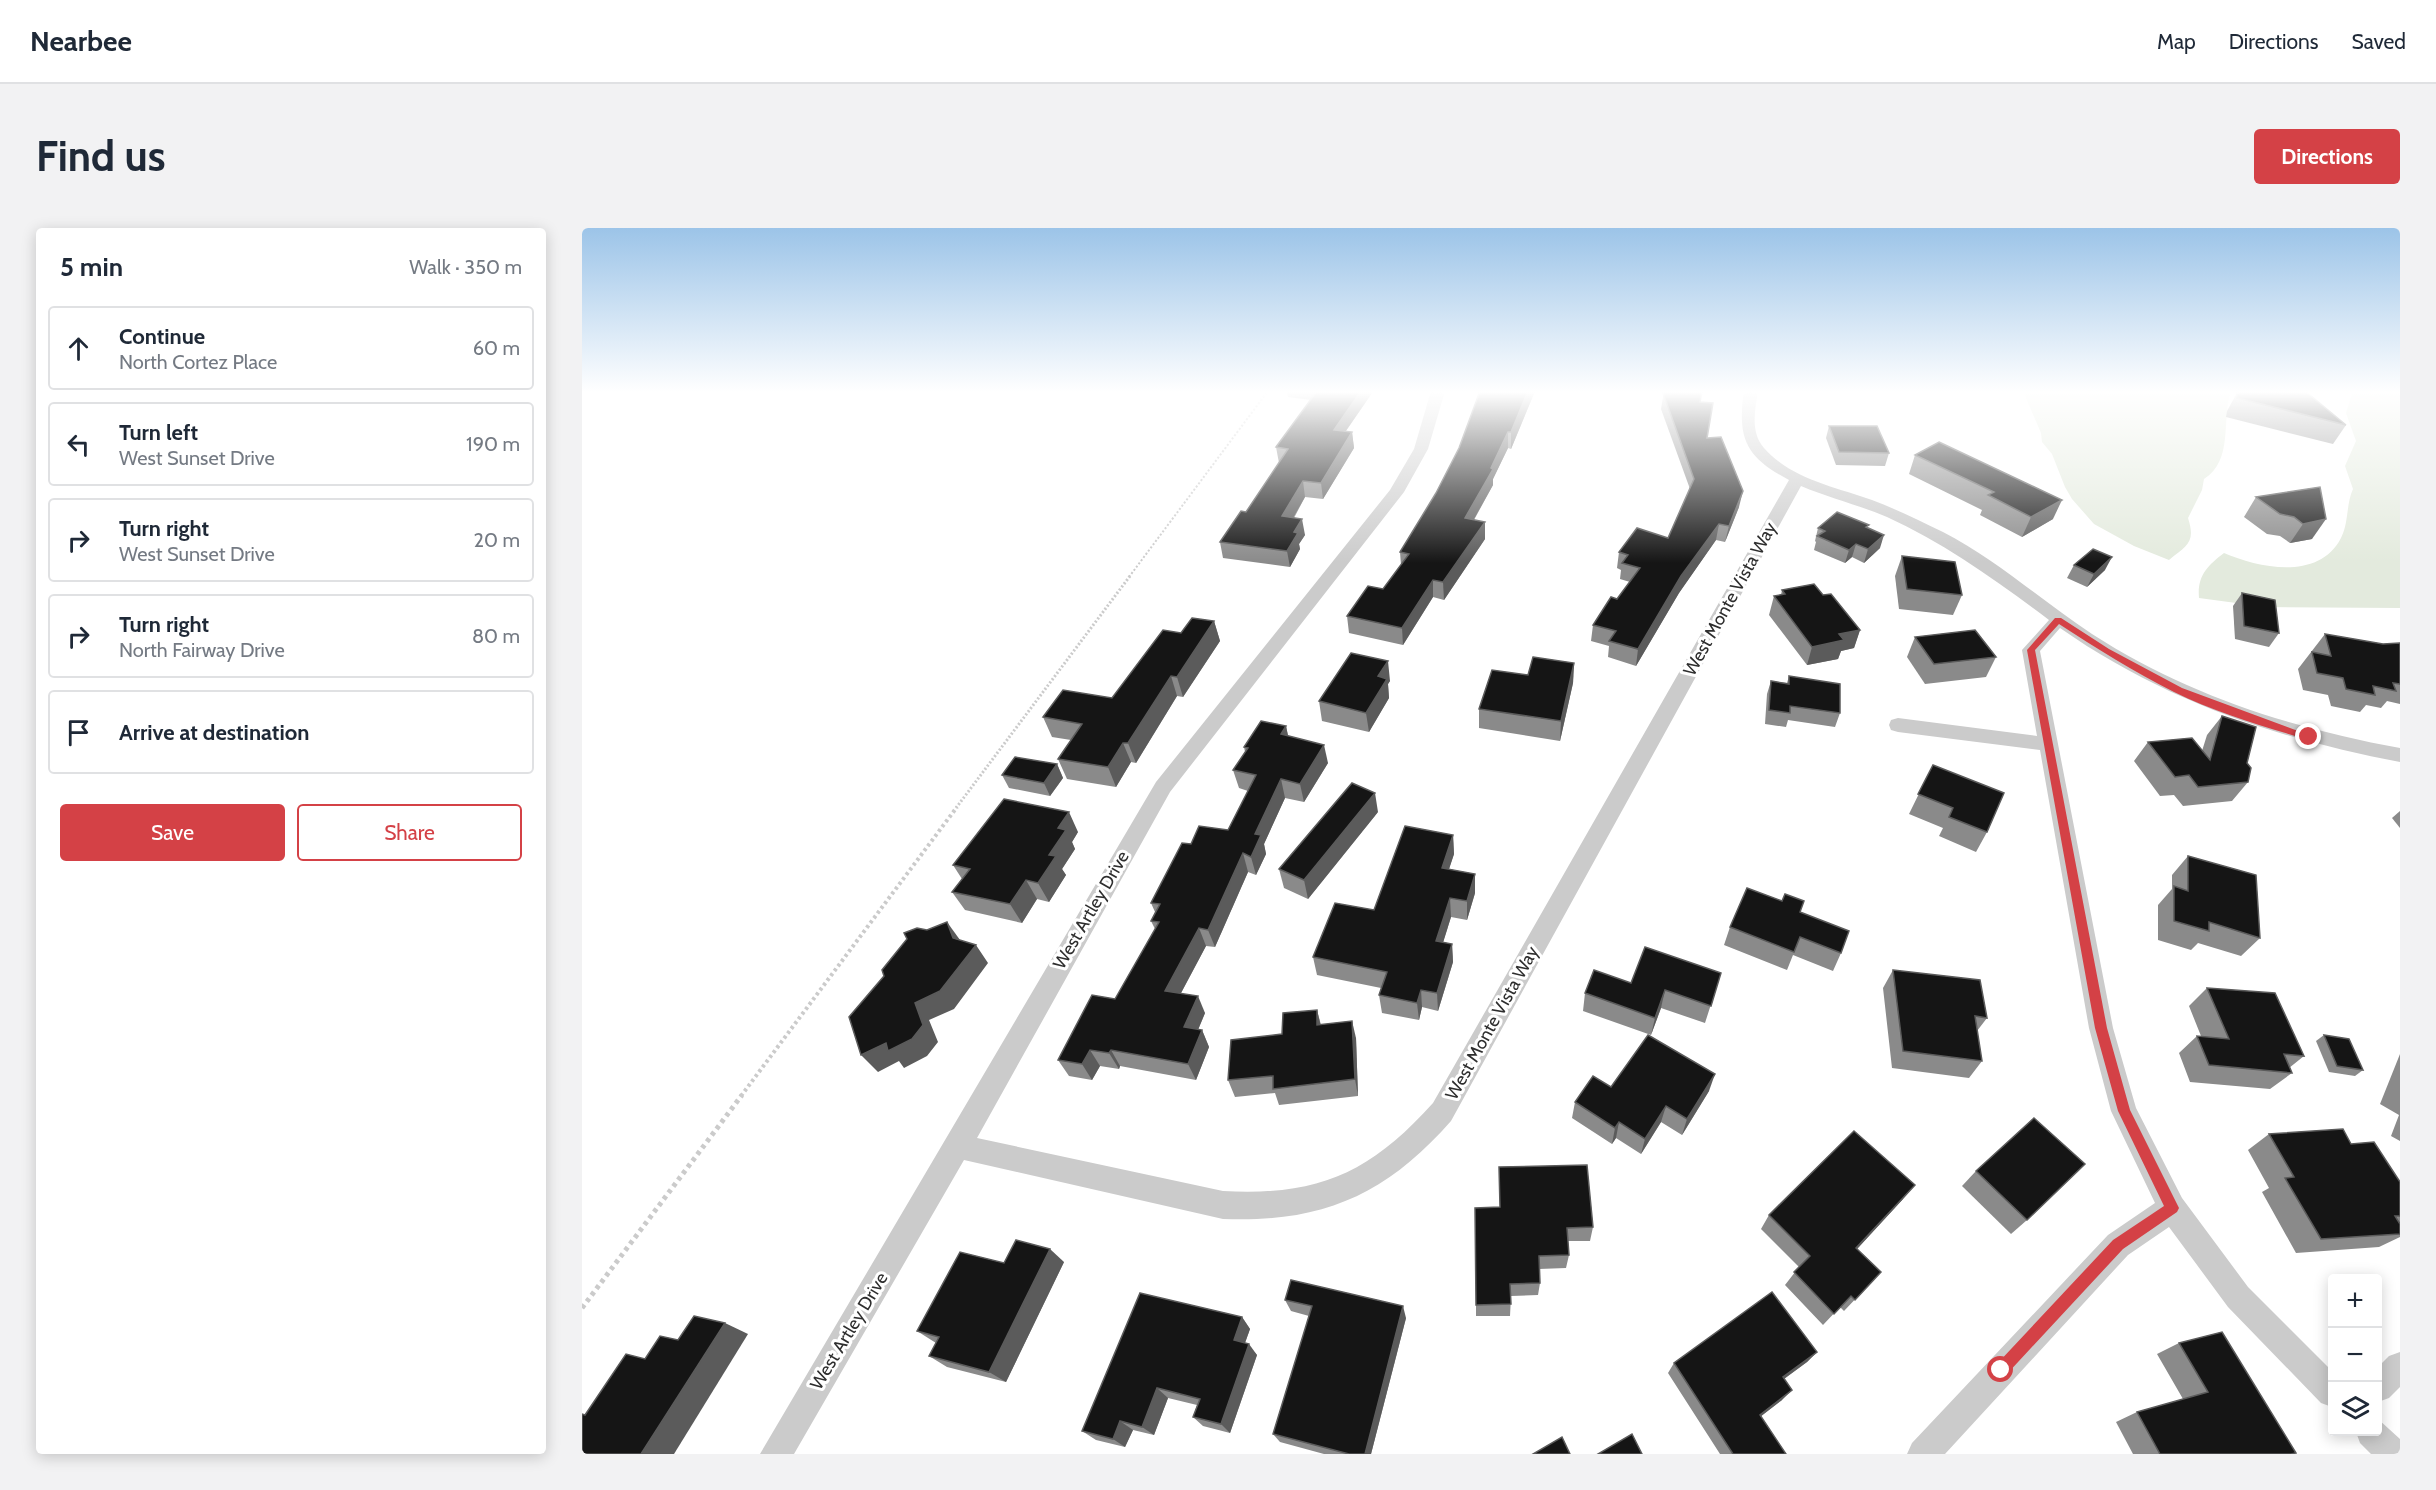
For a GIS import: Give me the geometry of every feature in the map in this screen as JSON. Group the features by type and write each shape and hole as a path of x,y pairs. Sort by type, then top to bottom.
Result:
{"street":[{"name":"West Artley Drive","path":"776,1454 958,1146 1163,787 1397,492 1421,448"},
{"path":"1759,448 1767,459 1797,479 1909,521 1967,553 2058,620 2141,671 2220,708 2309,737 2400,755"},
{"name":"West Monte Vista Way","path":"958,1146 1215,1204 1247,1208 1289,1205 1323,1197 1370,1177 1397,1158 1427,1130 1448,1102 1797,479"},
{"path":"2058,620 2031,650 2101,1028 2124,1111 2172,1208 2238,1297 2328,1388"},
{"path":"1898,725 2048,744"},
{"path":"1923,1454 2118,1245 2172,1208"},
{"path":"2382,1383 2400,1367"},
{"path":"2376,1436 2393,1454"}],"path":[{"path":"582,1308 1225,448"}],"shaded area":[{"path":"2047,448 2223,448 2213,471 2204,479 2202,490 2188,518 2191,533 2188,543 2169,560 2134,546 2094,524 2072,499"},
{"path":"2353,448 2400,448 2400,608 2266,607 2199,598 2204,572 2224,553 2254,563 2287,567 2304,566 2318,561 2331,552 2344,532 2353,489 2345,466"}],"building":[{"path":"1283,448 1342,448 1321,483 1303,481 1282,516 1302,519 1294,532 1298,533 1287,551 1220,542 1241,511 1246,512 1288,449"},
{"path":"1459,448 1500,448 1491,468 1493,469 1465,518 1485,522 1443,582 1433,580 1402,628 1347,616 1368,586 1383,589 1409,554 1400,552 1436,493"},
{"path":"1683,448 1726,448 1743,491 1729,526 1719,524 1681,576 1638,649 1609,641 1616,631 1593,625 1611,597 1617,599 1640,568 1622,563 1628,555 1619,552 1637,528 1668,538 1694,479"},
{"path":"1838,448 1887,448 1889,453 1839,452"},
{"path":"1928,448 1952,448 2062,500 2031,517 1988,495 1994,492 1915,455"},
{"path":"2320,487 2326,519 2303,524 2294,517 2280,514 2256,497"},
{"path":"1837,512 1869,525 1866,527 1884,535 1868,549 1856,544 1849,550 1817,536 1825,531 1818,528"},
{"path":"2093,549 2112,557 2094,574 2074,565"},
{"path":"1902,556 1955,562 1962,595 1907,589"},
{"path":"1814,584 1823,595 1831,594 1860,630 1839,634 1844,640 1812,647 1774,596 1785,594 1782,590"},
{"path":"2242,593 2275,600 2279,633 2244,626"},
{"path":"1192,618 1214,621 1177,677 1171,676 1128,743 1123,743 1108,767 1058,759 1082,724 1043,717 1063,690 1112,698 1163,630 1181,633"},
{"path":"1975,630 1996,657 1934,664 1915,637"},
{"path":"2325,634 2383,644 2400,643 2400,684 2393,683 2396,691 2373,686 2375,695 2346,689 2343,678 2317,673 2312,652 2331,656"},
{"path":"1351,653 1388,661 1378,676 1387,679 1366,713 1319,701"},
{"path":"1533,657 1574,663 1561,721 1479,709 1492,670 1528,675"},
{"path":"1789,676 1840,684 1840,713 1790,706 1790,713 1769,710 1771,681 1789,684"},
{"path":"2222,716 2256,727 2247,763 2251,768 2248,782 2198,787 2189,775 2175,777 2148,742 2192,738 2210,760"},
{"path":"1261,721 1286,726 1281,734 1324,745 1300,784 1281,779 1255,834 1261,835 1251,857 1243,853 1208,930 1199,928 1165,991 1198,996 1184,1027 1202,1030 1188,1064 1111,1050 1109,1053 1090,1050 1082,1064 1058,1060 1092,995 1115,999 1159,922 1151,921 1160,904 1151,903 1182,843 1191,844 1199,826 1228,830 1256,775 1233,770 1248,748 1244,747"},
{"path":"1015,757 1057,764 1044,783 1002,775"},
{"path":"1933,765 2004,793 1987,832 1949,817 1953,808 1918,794"},
{"path":"1352,783 1375,793 1304,880 1279,869"},
{"path":"1004,799 1069,812 1058,828 1066,830 1049,855 1056,856 1038,883 1026,880 1010,904 952,892 970,869 953,865"},
{"path":"1405,826 1453,835 1442,868 1475,874 1467,901 1450,898 1436,941 1452,944 1437,993 1421,990 1417,1003 1379,995 1387,972 1313,957 1335,903 1374,910"},
{"path":"2188,856 2256,875 2260,938 2209,922 2209,931 2174,921 2174,886 2188,891"},
{"path":"1747,888 1782,901 1785,894 1804,901 1800,912 1849,931 1841,953 1800,937 1794,952 1730,927"},
{"path":"947,922 953,938 976,945 940,991 915,1003 923,1025 912,1039 888,1051 886,1043 861,1055 849,1017 884,976 882,970 907,939 904,933 917,928 927,930"},
{"path":"1645,947 1721,973 1711,1006 1665,990 1655,1018 1585,993 1594,970 1631,983"},
{"path":"1893,970 1980,980 1987,1018 1975,1016 1982,1061 1903,1051"},
{"path":"2207,988 2275,993 2304,1056 2284,1054 2292,1073 2209,1065 2197,1036 2229,1039"},
{"path":"1317,1010 1317,1025 1352,1021 1355,1079 1273,1089 1273,1076 1228,1080 1231,1040 1282,1034 1283,1013"},
{"path":"1648,1035 1715,1074 1687,1119 1666,1106 1645,1139 1619,1122 1615,1128 1575,1102 1593,1076 1611,1087"},
{"path":"2324,1035 2349,1039 2363,1070 2337,1066"},
{"path":"2034,1118 2085,1164 2027,1220 1976,1171"},
{"path":"2343,1129 2351,1144 2374,1142 2400,1182 2400,1216 2395,1216 2400,1224 2400,1234 2321,1239 2285,1178 2294,1177 2269,1134"},
{"path":"1854,1131 1915,1185 1856,1248 1881,1272 1855,1300 1851,1296 1834,1314 1794,1272 1810,1256 1769,1215"},
{"path":"1587,1165 1593,1227 1567,1228 1569,1255 1539,1256 1540,1283 1510,1284 1511,1304 1476,1305 1475,1208 1500,1207 1499,1167"},
{"path":"1016,1240 1050,1249 989,1372 929,1356 939,1337 917,1331 960,1252 1004,1263"},
{"path":"1291,1280 1403,1306 1365,1454 1349,1454 1273,1434 1312,1306 1285,1300"},
{"path":"1772,1292 1817,1352 1783,1377 1792,1390 1760,1415 1786,1454 1733,1454 1674,1363"},
{"path":"1140,1293 1242,1317 1234,1340 1249,1344 1221,1424 1193,1417 1200,1399 1157,1388 1142,1427 1120,1421 1113,1439 1082,1431"},
{"path":"694,1316 725,1323 641,1454 582,1454 582,1414 585,1415 626,1354 645,1359 660,1336 678,1340"},
{"path":"2222,1332 2296,1453 2160,1454 2137,1412 2208,1392 2179,1343"},
{"path":"1632,1434 1642,1454 1598,1454"},
{"path":"1562,1437 1570,1454 1533,1454"}],"route":[{"path":"2001,1370 2118,1245 2172,1208 2124,1111 2101,1028 2031,650 2058,620 2106,651 2179,690 2264,724 2309,737"}]}
